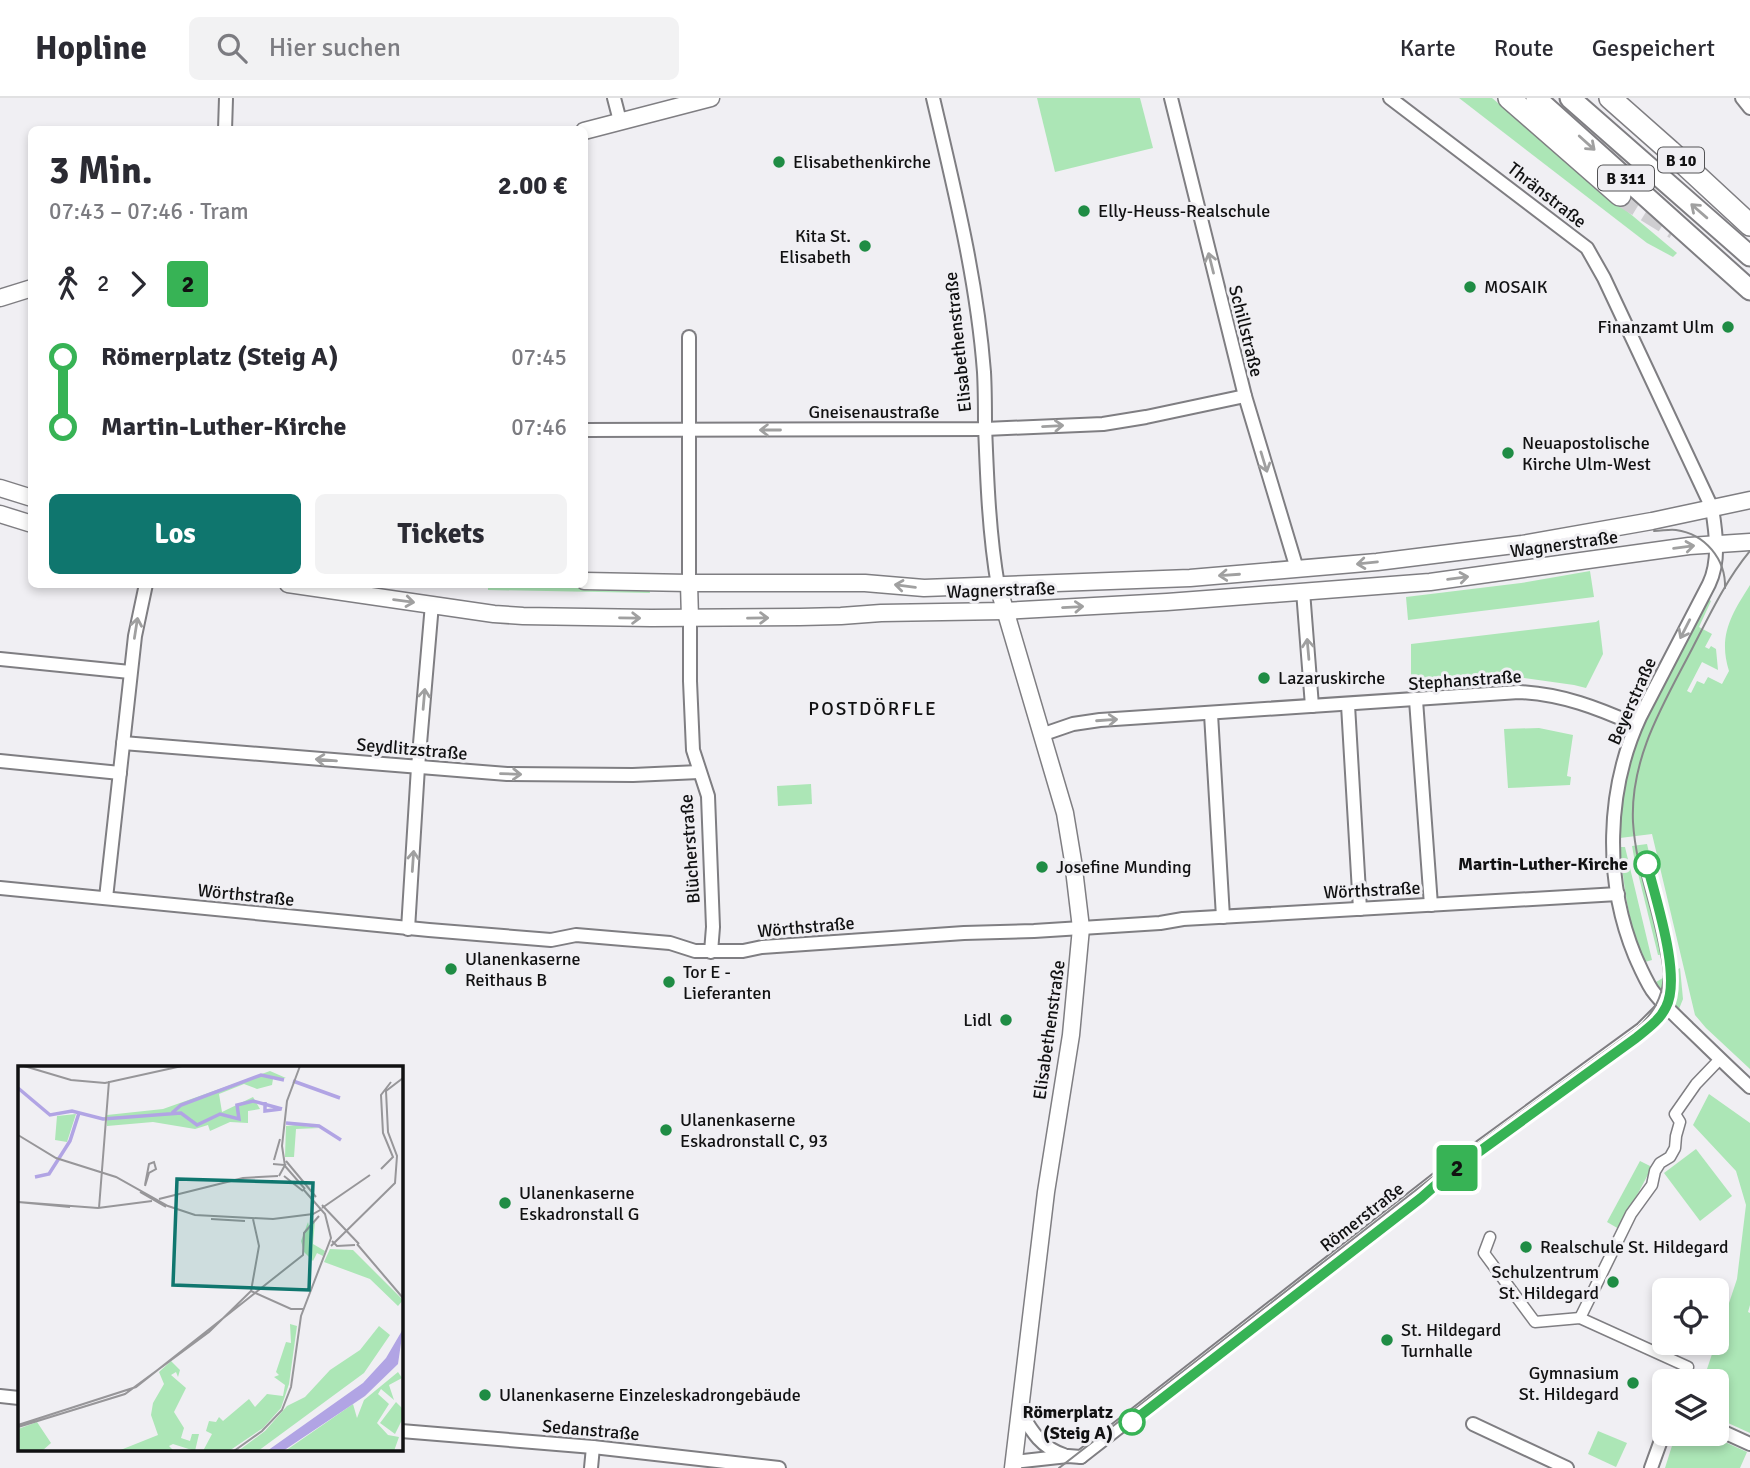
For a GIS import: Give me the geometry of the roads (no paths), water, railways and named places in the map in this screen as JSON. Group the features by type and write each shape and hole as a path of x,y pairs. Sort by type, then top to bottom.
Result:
{"highway":[{"path":"1508,98 1620,195"},
{"name":"B 10","path":"1610,98 1750,225"}],"main road":[{"name":"B 311","path":"1536,98 1750,290"},
{"name":"B 311","path":"1570,98 1750,256"}],"street":[{"path":"225,126 226,98"},
{"path":"614,98 620,121"},
{"path":"588,130 711,98"},
{"name":"Elisabethenstraße","path":"933,98 963,230 978,316 984,372 992,554 1004,611 1065,813 1081,928 1072,1026 1046,1192 1014,1465"},
{"name":"Schillstraße","path":"1171,98 1239,376 1297,569"},
{"name":"Thränstraße","path":"1390,98 1587,248 1604,278 1712,508"},
{"path":"1742,98 1750,108"},
{"path":"0,298 28,289"},
{"path":"689,337 690,619"},
{"name":"Gneisenaustraße","path":"588,430 985,429 1103,424 1245,396"},
{"path":"0,488 28,497"},
{"name":"Wagnerstraße","path":"588,581 865,583 924,588 1190,578 1389,560 1522,544 1750,500"},
{"path":"1712,508 1716,544"},
{"path":"0,514 28,523"},
{"name":"Wagnerstraße","path":"317,588 523,616 690,619 827,617 1167,602 1430,582 1661,549 1750,542"},
{"name":"Beyerstraße","path":"1716,544 1712,579 1636,725 1622,767 1615,805 1613,843 1618,894 1626,932 1649,986 1665,1006 1750,1087"},
{"path":"106,898 130,672 145,588"},
{"path":"1303,591 1312,706"},
{"path":"408,929 432,604"},
{"name":"Blücherstraße","path":"690,619 693,750 708,796 713,927 711,952"},
{"path":"0,659 130,672"},
{"name":"Stephanstraße","path":"1041,734 1073,724 1100,720 1506,693 1560,697 1586,704 1636,725"},
{"path":"1416,700 1431,905"},
{"path":"1348,705 1360,909"},
{"path":"1211,714 1223,916"},
{"name":"Seydlitzstraße","path":"123,743 506,774 634,775 699,772"},
{"path":"0,761 120,773"},
{"name":"Wörthstraße","path":"0,888 408,929 551,940 576,935 670,943 695,951 711,952 964,933 1160,923 1223,916 1618,894"},
{"name":"Römerstraße","path":"1076,1461 1445,1173 1642,1030 1665,1006"},
{"path":"1580,1318 1631,1214 1652,1185 1655,1171 1660,1163 1670,1157 1675,1148 1680,1122 1675,1114 1696,1084 1720,1059"},
{"path":"1490,1237 1484,1253 1535,1322 1580,1318 1688,1367 1687,1369"},
{"path":"0,1396 18,1398"},
{"path":"1021,1413 1035,1436 1044,1444 1076,1461"},
{"path":"1473,1424 1567,1468"},
{"name":"Sedanstraße","path":"402,1432 593,1447 779,1468"},
{"path":"1729,1434 1750,1444"},
{"path":"1651,1468 1659,1446"},
{"path":"591,1468 593,1447"},
{"path":"1014,1465 1076,1461"}],"tunnel":[{"path":"1620,195 1675,229"}],"tram line":[{"path":"1654,531 1686,532 1705,542 1722,567 1725,588"},
{"path":"1059,1468 1443,1169 1636,1029 1648,1017 1662,990 1664,974 1635,841 1633,822 1637,775 1651,731 1671,689 1719,597 1750,551"},
{"name":"2","path":"1132,1422 1447,1175 1646,1031 1658,1018 1670,999 1672,973 1647,864"}],"place":[{"name":"Elisabethenkirche","path":"779,162"},
{"name":"Elly-Heuss-Realschule","path":"1084,211"},
{"name":"Kita St. Elisabeth","path":"865,246"},
{"name":"MOSAIK","path":"1470,287"},
{"name":"Finanzamt Ulm","path":"1728,327"},
{"name":"Neuapostolische Kirche Ulm-West","path":"1508,453"},
{"name":"Lazaruskirche","path":"1264,678"},
{"name":"Martin-Luther-Kirche","path":"1647,864"},
{"name":"Josefine Munding","path":"1042,867"},
{"name":"Ulanenkaserne Reithaus B","path":"451,969"},
{"name":"Tor E - Lieferanten","path":"669,982"},
{"name":"Lidl","path":"1006,1020"},
{"name":"Ulanenkaserne Eskadronstall C, 93","path":"666,1130"},
{"name":"Ulanenkaserne Eskadronstall G","path":"505,1203"},
{"name":"Realschule St. Hildegard","path":"1526,1247"},
{"name":"Schulzentrum St. Hildegard","path":"1613,1282"},
{"name":"St. Hildegard Turnhalle","path":"1387,1340"},
{"name":"Gymnasium St. Hildegard","path":"1633,1383"},
{"name":"Ulanenkaserne Einzeleskadrongebäude","path":"485,1395"},
{"name":"Römerplatz (Steig A)","path":"1132,1422"}],"district":[{"name":"POSTDÖRFLE","path":"873,708"}]}
